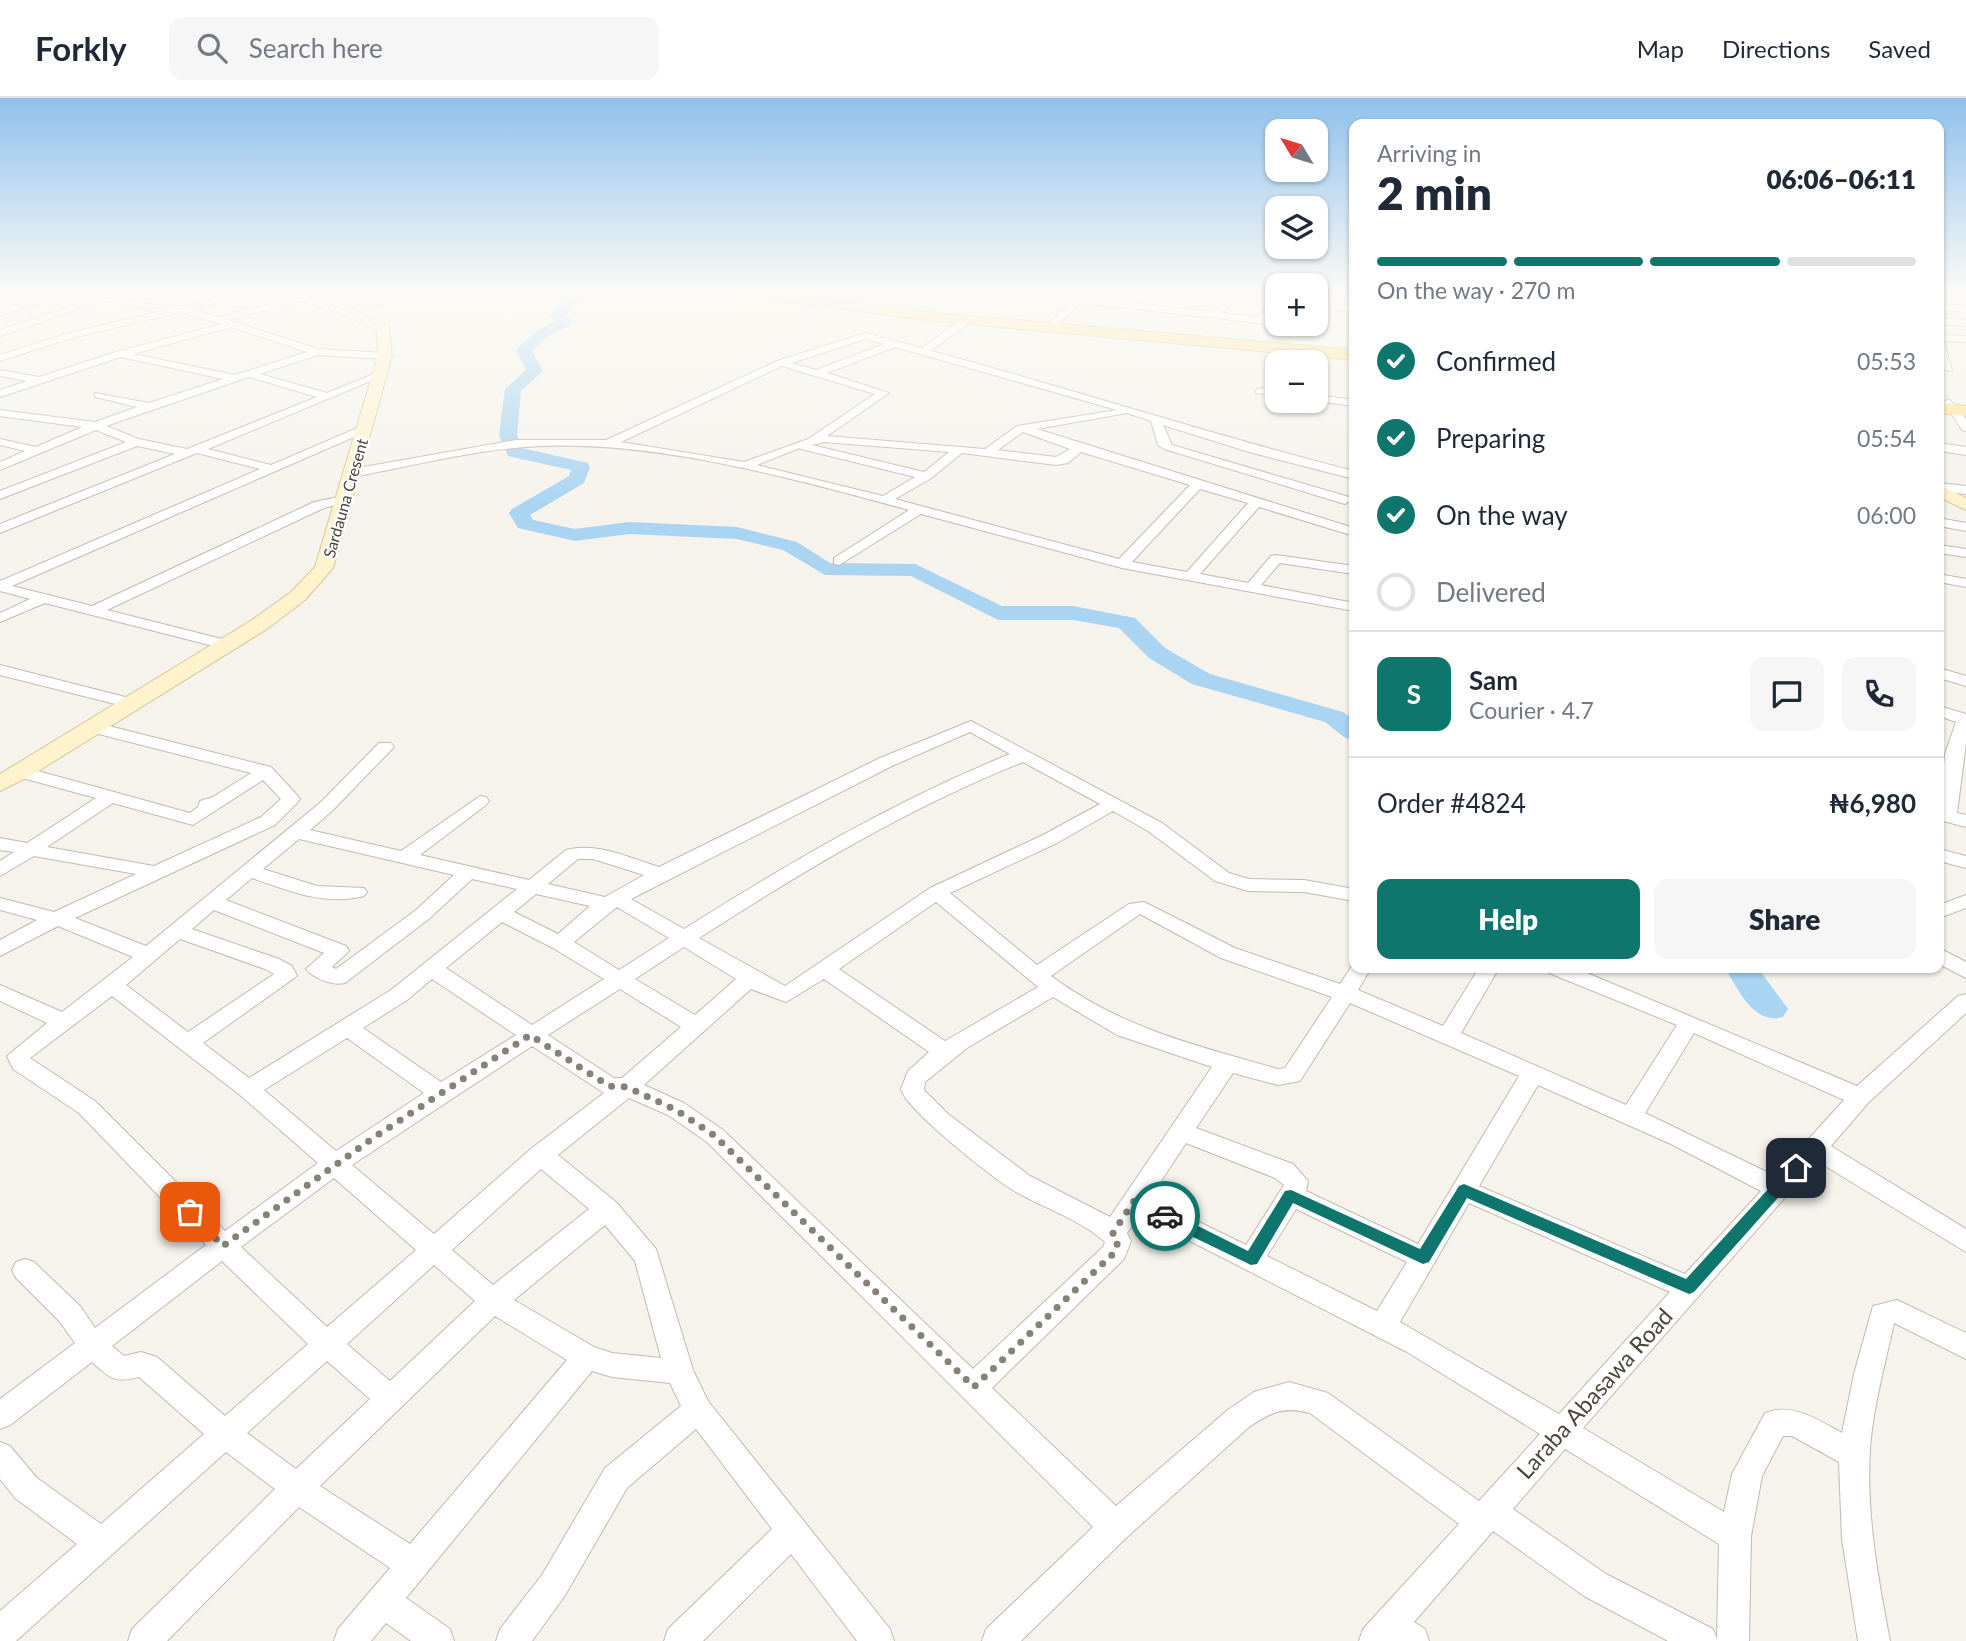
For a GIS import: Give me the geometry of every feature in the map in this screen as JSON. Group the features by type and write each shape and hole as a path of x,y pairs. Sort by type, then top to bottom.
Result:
{"street":[{"path":"0,394 93,363"},
{"path":"161,363 234,379"},
{"path":"0,466 97,426 282,363"},
{"name":"Sardauna Cresent","path":"0,784 225,644 304,592 317,580 324,568 383,363"},
{"path":"609,444 781,363 884,393 810,441"},
{"path":"817,373 844,363"},
{"path":"968,363 1060,389 1126,412 1349,474"},
{"path":"0,373 39,381"},
{"path":"248,374 326,396"},
{"path":"0,529 380,375"},
{"path":"1260,391 1265,392"},
{"path":"99,395 150,407"},
{"path":"1328,400 1349,402"},
{"path":"1952,406 1966,428"},
{"path":"988,452 1025,428 1126,412"},
{"path":"0,413 97,426 136,442 270,468"},
{"path":"1156,420 1164,444 1168,447 1349,497"},
{"path":"0,587 366,428"},
{"path":"1025,428 1197,485 1349,531"},
{"path":"744,466 810,441 870,441 1061,461 1079,447"},
{"path":"0,442 40,451"},
{"path":"0,495 136,442"},
{"path":"352,473 512,445 609,444 744,466 886,499 1122,564 1349,606"},
{"path":"796,445 926,476"},
{"path":"1944,448 1966,451"},
{"path":"886,499 926,476 960,449"},
{"path":"1122,564 1197,485"},
{"path":"1944,489 1966,491"},
{"path":"1944,491 1966,505"},
{"path":"93,611 319,505 345,498"},
{"path":"1315,521 1349,498"},
{"path":"1190,578 1255,503"},
{"path":"839,561 920,509"},
{"path":"1944,523 1966,527"},
{"path":"1944,550 1966,553"},
{"path":"1251,588 1276,559 1292,559 1349,569"},
{"path":"1944,579 1966,583"},
{"path":"0,587 225,644"},
{"path":"0,618 44,598"},
{"path":"0,670 131,703"},
{"path":"1944,674 1966,681"},
{"path":"1944,713 1965,720 1960,756 1945,794"},
{"path":"0,949 55,919 268,821 291,799 265,771 93,727"},
{"path":"560,943 612,902 662,874 886,762 968,727 978,728 1168,835 1202,865 1222,877 1248,885 1304,886 1349,894"},
{"path":"9,1062 112,985 327,806 385,747"},
{"path":"0,1416 335,1164 530,1035 685,937 890,814 944,787 1024,755"},
{"path":"21,772 171,813 219,801 265,771"},
{"path":"0,870 109,797"},
{"path":"405,857 480,801"},
{"path":"295,832 612,902 685,937 753,979 786,995 937,892 1050,839 1111,805"},
{"path":"1944,814 1966,821"},
{"path":"0,844 138,871 158,872"},
{"path":"248,1089 348,1028 434,970 535,885 579,852 594,853 662,874"},
{"path":"1944,856 1966,862"},
{"path":"248,871 326,893 344,896 357,892"},
{"path":"212,902 340,951 317,969 338,978 423,914 469,871"},
{"path":"937,892 1045,982 1122,1028 1149,1040 1278,1077 1292,1075 1358,973"},
{"path":"1944,910 1966,901"},
{"path":"0,904 55,919 148,955"},
{"path":"974,1387 1115,1252 1118,1241 1113,1233 1021,1183 940,1120 913,1093 912,1084 917,1075 1045,982 1141,907 1228,953 1345,994 1533,1073 1631,1116 1777,1188"},
{"path":"501,914 560,943 695,1025"},
{"path":"176,931 272,964 285,971 286,976 188,1043"},
{"path":"1944,958 1966,971"},
{"path":"824,969 946,1053"},
{"path":"434,970 609,1086 627,1087 676,1110 715,1136 1115,1527"},
{"path":"1448,1037 1486,973"},
{"path":"1569,973 1690,1021 1860,1097"},
{"path":"0,1633 541,1155 627,1087 695,1025 743,984 753,979"},
{"path":"112,985 248,1089 493,1301 586,1357 612,1365 679,1371"},
{"path":"0,992 64,1021"},
{"name":"Laraba Abasawa Road","path":"1393,1635 1485,1516 1814,1147 1860,1097 1965,1003"},
{"path":"1631,1116 1690,1021"},
{"path":"348,1028 441,1093"},
{"path":"9,1062 20,1063 86,1107 223,1246 390,1399"},
{"path":"1113,1233 1228,1062"},
{"path":"1383,1326 1533,1073"},
{"path":"1181,1132 1284,1171 1296,1181 1291,1195 1251,1259"},
{"path":"1814,1147 1966,1242"},
{"path":"541,1155 607,1209 647,1257 679,1371 698,1410 878,1641"},
{"path":"1464,1190 1689,1287"},
{"path":"1291,1195 1423,1258"},
{"path":"1134,1201 1383,1326 1735,1536"},
{"path":"144,1641 297,1488 493,1301 607,1209"},
{"path":"25,1270 70,1314 92,1346 120,1369 141,1364 147,1366 225,1434 297,1488 414,1566"},
{"path":"1874,1641 1858,1552 1853,1475 1883,1314 1897,1311 1966,1346"},
{"path":"350,1641 586,1357"},
{"path":"998,1641 1115,1527 1239,1418 1264,1401 1289,1395 1318,1402 1485,1516 1595,1585 1701,1641"},
{"path":"512,1641 553,1586 616,1478 633,1461 698,1410"},
{"path":"1733,1641 1735,1536 1747,1474 1775,1422 1795,1423 1856,1455"},
{"path":"0,1456 26,1488 101,1543"},
{"path":"680,1641 792,1531"},
{"path":"383,1601 438,1641"}],"waterway":[{"path":"531,363 535,371 513,389 508,435 514,452 581,467 577,479 519,513 525,524 575,535 629,528 737,533 790,546 825,569 915,570 998,613 1073,613 1127,623 1157,653 1201,679 1334,717 1349,728"},
{"path":"1745,973 1771,1009"}],"way so far":[{"path":"190,1212 223,1246 335,1164 530,1035 609,1086 627,1087 676,1110 715,1136 974,1387 1115,1252 1118,1241 1113,1233 1134,1201 1165,1216"}],"route":[{"path":"1165,1216 1251,1259 1291,1195 1423,1258 1464,1190 1689,1287 1796,1168"}]}
